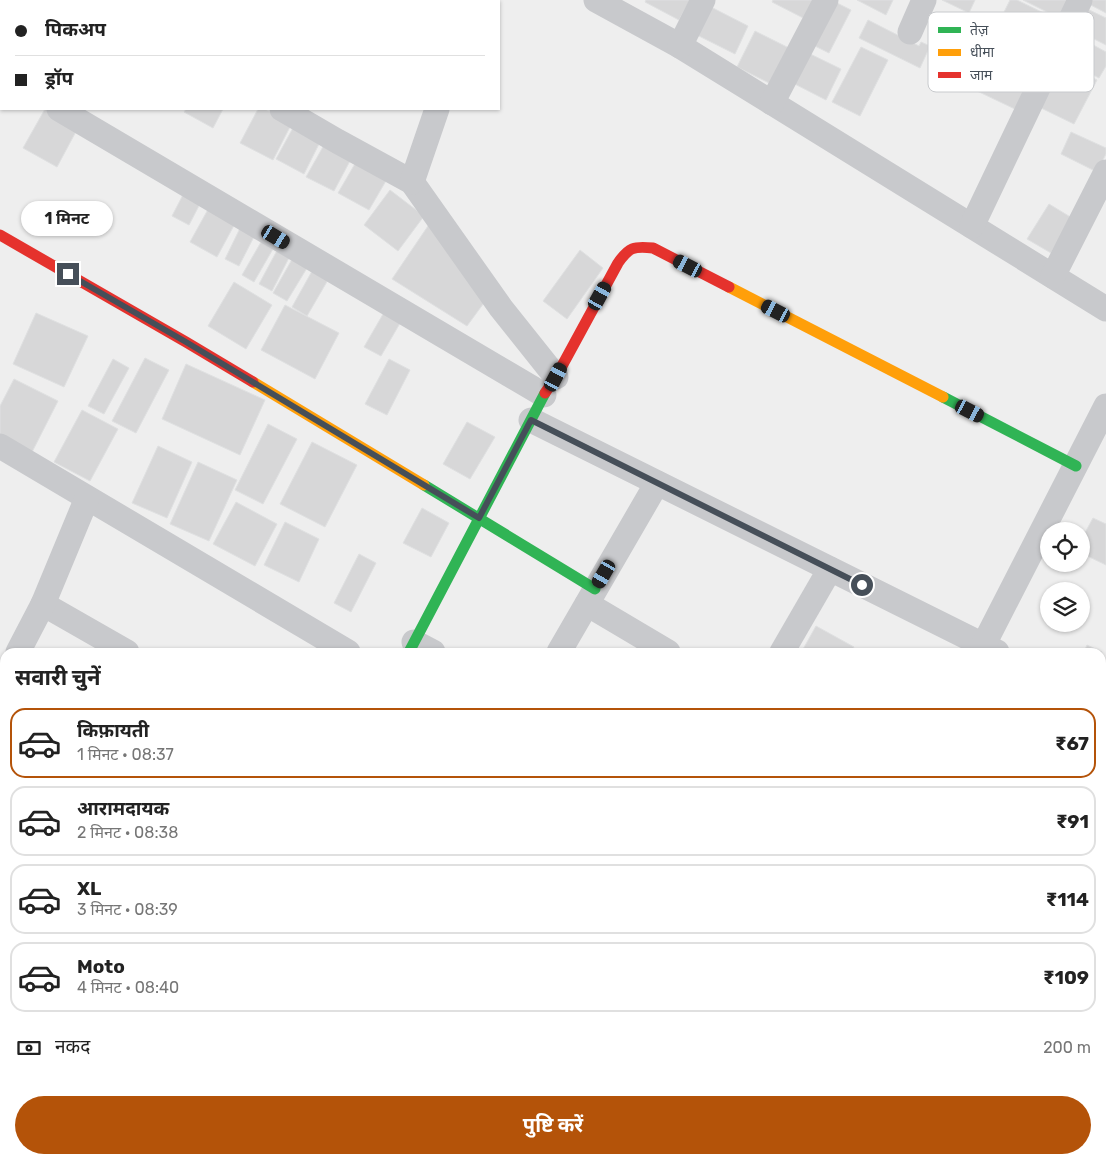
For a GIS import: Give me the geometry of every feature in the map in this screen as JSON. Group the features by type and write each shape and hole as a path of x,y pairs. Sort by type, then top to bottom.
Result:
{"street":[{"path":"596,0 680,46 1106,309"},
{"path":"680,46 703,0"},
{"path":"772,103 826,0"},
{"path":"910,32 924,0"},
{"path":"1074,12 1080,0"},
{"path":"972,226 1036,92"},
{"path":"61,110 550,386"},
{"path":"284,110 412,182 501,308 550,386"},
{"path":"412,182 437,110"},
{"path":"1053,276 1106,172"},
{"path":"0,235 186,342 479,518 662,648"},
{"path":"418,648 479,518 531,420 618,263 627,250 637,246 652,248 1076,466"},
{"path":"990,648 1106,406"},
{"path":"531,420 830,569 953,643 984,648"},
{"path":"0,446 341,648"},
{"path":"561,648 657,483"},
{"path":"20,648 43,604 87,498"},
{"path":"784,648 830,569"},
{"path":"43,604 120,648"}],"building":[{"path":"646,0 690,0 679,20 645,2"},
{"path":"773,0 822,0 811,22 772,2"},
{"path":"857,0 893,0 886,15"},
{"path":"942,0 975,0 969,12"},
{"path":"1010,0 1017,0 1042,12 1004,12"},
{"path":"1023,0 1074,0 1067,12 1047,12"},
{"path":"1086,0 1106,0 1106,13 1085,2"},
{"path":"835,2 851,10 829,53 813,45"},
{"path":"709,6 748,26 735,54 695,34"},
{"path":"1081,6 1094,12 1078,12"},
{"path":"1094,12 1106,18 1106,45 1094,39"},
{"path":"868,20 919,46 921,42 928,45 928,50 920,68 859,38"},
{"path":"755,31 795,51 777,87 737,67"},
{"path":"1094,45 1106,52 1106,66 1099,78 1094,75"},
{"path":"861,47 888,60 860,116 832,102"},
{"path":"802,50 841,69 826,100 787,80"},
{"path":"979,92 1026,92 1017,110"},
{"path":"1045,92 1091,92 1074,124 1039,107"},
{"path":"44,110 54,110 80,124 57,167 23,148"},
{"path":"185,110 222,110 213,128 184,112"},
{"path":"257,110 267,110 292,123 273,160 240,143"},
{"path":"294,126 321,140 304,174 276,159"},
{"path":"1071,132 1106,148 1106,154 1097,172 1061,154"},
{"path":"324,145 351,159 334,191 306,177"},
{"path":"356,162 387,179 369,210 338,193"},
{"path":"186,189 203,198 189,225 172,216"},
{"path":"390,190 424,216 398,251 364,225"},
{"path":"211,204 238,218 217,257 190,242"},
{"path":"1049,204 1072,218 1051,253 1027,239"},
{"path":"244,220 259,227 239,266 225,259"},
{"path":"430,223 486,300 467,326 392,279"},
{"path":"265,235 277,242 254,282 242,275"},
{"path":"281,243 293,250 272,291 259,284"},
{"path":"580,250 603,268 567,319 543,301"},
{"path":"295,254 310,263 287,301 273,293"},
{"path":"316,264 332,273 307,316 292,307"},
{"path":"234,282 272,305 246,349 208,326"},
{"path":"285,305 339,333 315,379 261,350"},
{"path":"386,309 403,318 381,356 364,347"},
{"path":"36,313 88,336 64,387 13,364"},
{"path":"145,358 169,370 136,433 112,421"},
{"path":"113,359 129,368 104,414 88,406"},
{"path":"389,359 410,370 387,415 365,404"},
{"path":"186,364 265,400 240,455 162,419"},
{"path":"14,379 58,401 30,456 0,441 0,406"},
{"path":"82,410 118,429 90,481 54,462"},
{"path":"467,422 495,437 470,479 443,464"},
{"path":"268,424 297,439 263,504 235,490"},
{"path":"312,442 357,465 325,527 280,504"},
{"path":"158,446 192,462 167,518 132,503"},
{"path":"198,462 237,480 209,541 170,524"},
{"path":"236,502 277,524 255,566 213,544"},
{"path":"422,508 449,523 431,557 403,543"},
{"path":"1093,518 1106,524 1106,565 1090,557 1090,524"},
{"path":"285,522 319,539 299,582 264,565"},
{"path":"359,554 376,563 351,612 334,603"},
{"path":"816,626 854,647 853,648 804,648"}],"traffic: fast":[{"path":"411,648 545,393"},
{"path":"943,397 1076,466"},
{"path":"424,485 595,589"}],"traffic: slow":[{"path":"729,287 943,397"},
{"path":"253,382 424,485"}],"traffic: jam":[{"path":"0,235 253,382"},
{"path":"545,393 556,377 618,263 632,249 641,247 653,248 729,287"}],"route":[{"path":"68,274 186,342 479,518 531,420 862,585"}]}
